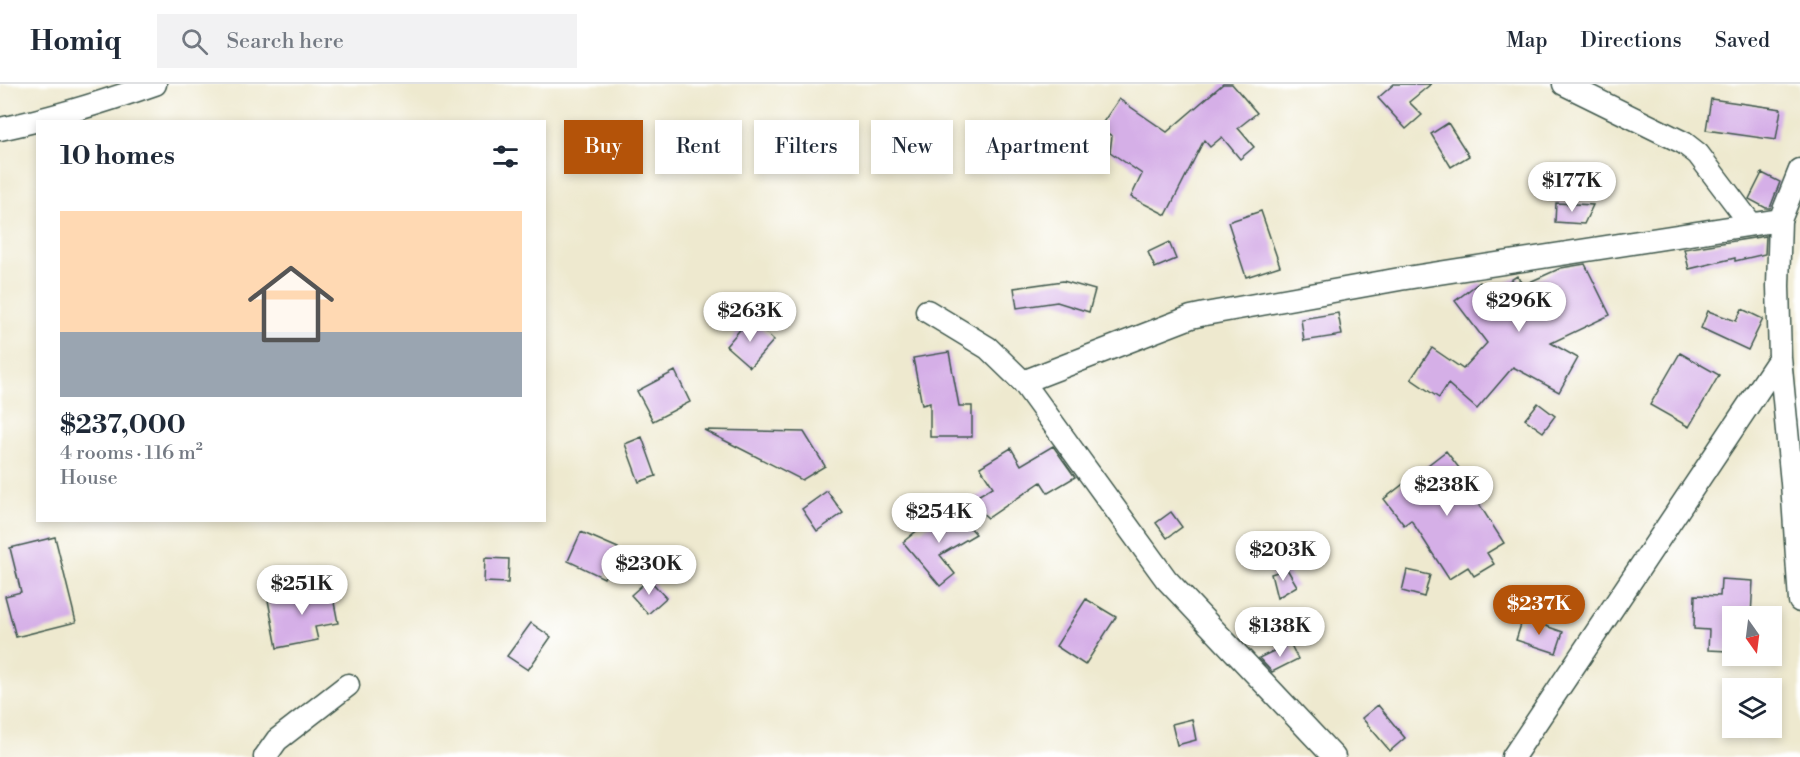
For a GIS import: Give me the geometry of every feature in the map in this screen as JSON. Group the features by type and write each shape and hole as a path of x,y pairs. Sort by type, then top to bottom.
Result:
{"street":[{"path":"42,120 100,104 155,84"},
{"path":"1564,84 1684,143 1698,154 1751,224"},
{"path":"0,129 36,121"},
{"path":"1800,170 1780,219 1778,286 1780,358 1800,601"},
{"path":"1023,382 1191,317 1412,277 1780,219"},
{"path":"927,311 988,348 1023,382 1166,579 1334,757"},
{"path":"1513,757 1780,358"},
{"path":"266,757 277,740 348,685"}],"building":[{"path":"1223,84 1232,84 1257,113 1238,128 1254,147 1240,159 1222,137 1210,147 1204,140 1166,215 1131,197 1142,174 1110,152 1112,136 1110,135 1110,120 1105,120 1119,99 1167,132"},
{"path":"1394,84 1431,84 1409,102 1422,115 1406,129 1378,98"},
{"path":"1711,99 1781,109 1776,140 1706,130"},
{"path":"1448,123 1469,156 1451,167 1431,134"},
{"path":"1762,173 1780,182 1770,208 1749,199"},
{"path":"1556,203 1593,205 1584,224 1555,222"},
{"path":"1261,211 1280,266 1246,277 1228,222"},
{"path":"1766,236 1765,254 1735,261 1735,258 1689,269 1684,249"},
{"path":"1169,242 1176,259 1155,268 1148,252"},
{"path":"1585,264 1610,315 1551,343 1578,358 1559,392 1513,367 1477,409 1448,384 1439,398 1411,379 1432,348 1463,369 1487,343 1455,301 1480,282 1489,294 1517,276 1523,285 1561,268"},
{"path":"1063,281 1095,290 1089,312 1057,302 1017,308 1014,288"},
{"path":"1742,309 1763,319 1748,350 1701,328 1708,311 1736,321"},
{"path":"1338,313 1342,335 1304,341 1301,319"},
{"path":"750,318 774,340 750,367 726,346"},
{"path":"949,352 959,406 972,406 972,437 930,437 930,403 922,405 913,358"},
{"path":"1680,353 1719,375 1689,427 1650,405"},
{"path":"675,371 690,402 653,421 637,391"},
{"path":"1538,403 1555,416 1543,432 1525,419"},
{"path":"704,430 804,432 825,466 802,480"},
{"path":"642,437 656,476 639,482 625,444"},
{"path":"1053,446 1075,477 1048,493 1041,482 988,518 969,501 993,487 980,467 1011,448 1021,465"},
{"path":"1446,451 1466,477 1463,479 1504,543 1487,553 1494,564 1474,576 1468,567 1449,579 1411,520 1404,525 1384,499"},
{"path":"827,491 843,513 817,531 802,509"},
{"path":"955,510 976,534 940,555 955,574 940,586 903,542 919,529 920,531"},
{"path":"1171,512 1182,527 1167,538 1156,523"},
{"path":"581,532 618,548 604,578 568,561"},
{"path":"55,537 76,622 16,637 5,596 21,592 10,548"},
{"path":"485,558 509,559 508,583 484,582"},
{"path":"1287,569 1297,586 1277,598 1271,574"},
{"path":"1407,570 1430,575 1424,597 1402,591"},
{"path":"649,579 666,598 648,614 631,595"},
{"path":"1721,579 1753,581 1752,606 1722,606 1722,651 1708,650 1709,630 1694,629 1695,595 1720,596"},
{"path":"331,587 338,623 315,627 318,640 277,648 268,600"},
{"path":"1086,599 1116,617 1085,665 1056,646"},
{"path":"1523,618 1563,632 1556,653 1516,640"},
{"path":"531,623 551,637 528,670 507,656"},
{"path":"1290,643 1298,659 1272,672 1259,658"},
{"path":"1378,705 1405,738 1390,751 1362,718"},
{"path":"1192,719 1196,740 1177,745 1172,724"}]}
